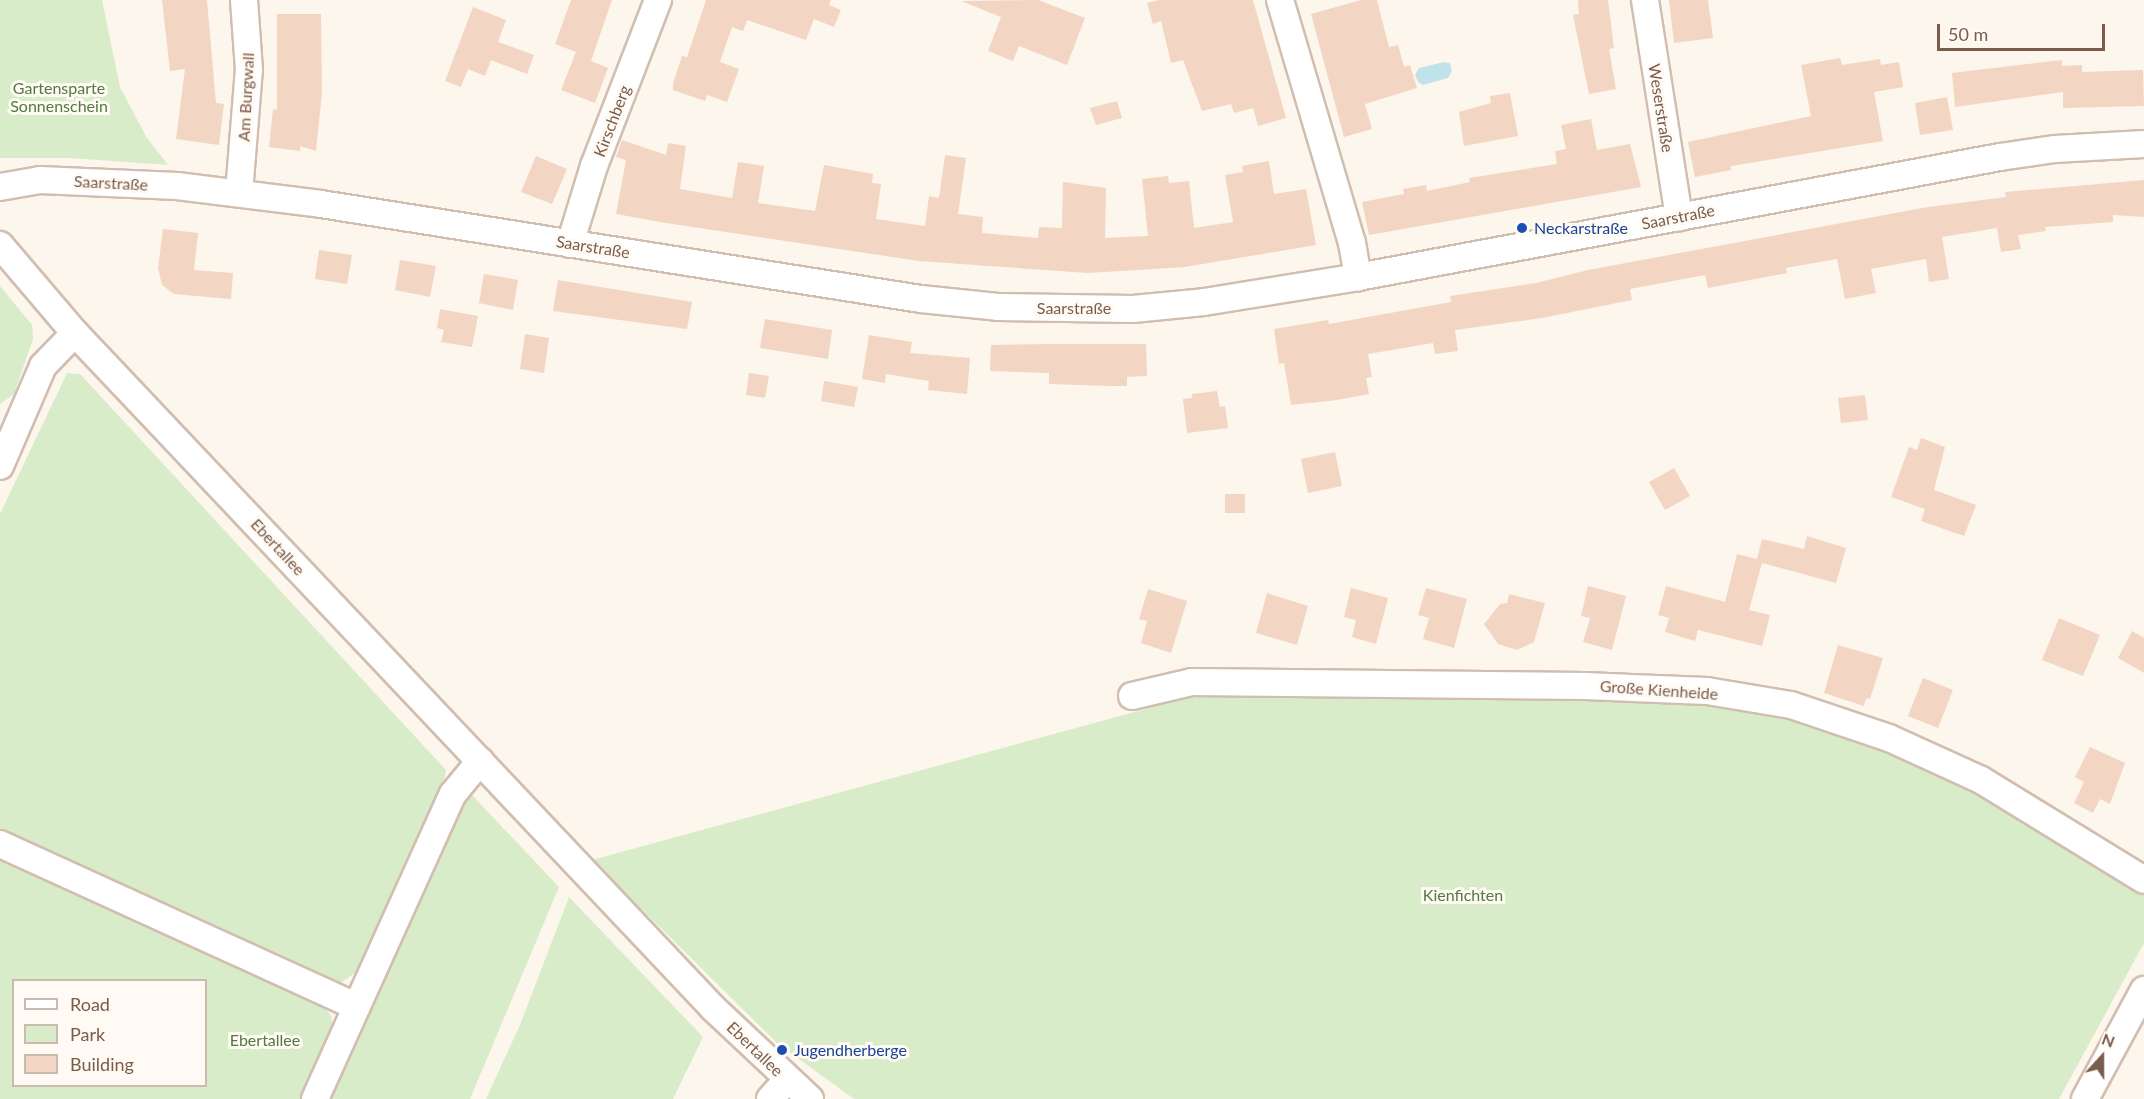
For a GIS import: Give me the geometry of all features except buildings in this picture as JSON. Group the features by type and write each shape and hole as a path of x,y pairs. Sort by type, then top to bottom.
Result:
{"street":[{"name":"Am Burgwall","path":"239,193 249,70 244,0"},
{"name":"Kirschberg","path":"570,244 594,166 658,0"},
{"path":"1280,0 1352,243 1358,277"},
{"name":"Weserstraße","path":"1645,0 1678,216"},
{"name":"Saarstraße","path":"0,187 30,180 76,181 239,193 921,299 998,307 1164,307 1358,277 2011,155 2055,148 2144,144"},
{"name":"Ebertallee","path":"4,256 719,1015 810,1099"},
{"path":"0,466 43,366 75,333"},
{"name":"Große Kienheide","path":"1132,696 1192,682 1585,686 1707,691 1791,705 1889,738 1980,780 2144,880"},
{"path":"315,1099 453,794 480,761"},
{"path":"0,844 357,1007"},
{"path":"2085,1099 2144,990"},
{"path":"770,1099 787,1080"}],"green space":[{"name":"Gartensparte Sonnenschein","path":"0,0 102,0 120,87 147,138 168,165 71,158 0,158"},
{"path":"0,286 32,325 33,339 14,394 0,404"},
{"path":"67,373 80,374 446,770 443,791 359,970 342,982 324,982 0,832 0,514"},
{"name":"Kienfichten","path":"1219,689 1576,692 1790,709 1974,789 2144,892 2144,943 2059,1099 854,1099 777,1043 592,860"},
{"path":"471,794 559,887 470,1099 329,1099 461,802"},
{"name":"Ebertallee","path":"0,853 320,1000 331,1016 334,1035 301,1099 0,1099"},
{"path":"569,897 703,1037 673,1099 486,1099 520,1025"}],"water":[{"path":"1444,62 1450,63 1452,71 1448,78 1423,85 1418,82 1415,75 1419,68"}],"place":[{"name":"Neckarstraße","path":"1522,228"},
{"name":"Jugendherberge","path":"782,1050"}]}
